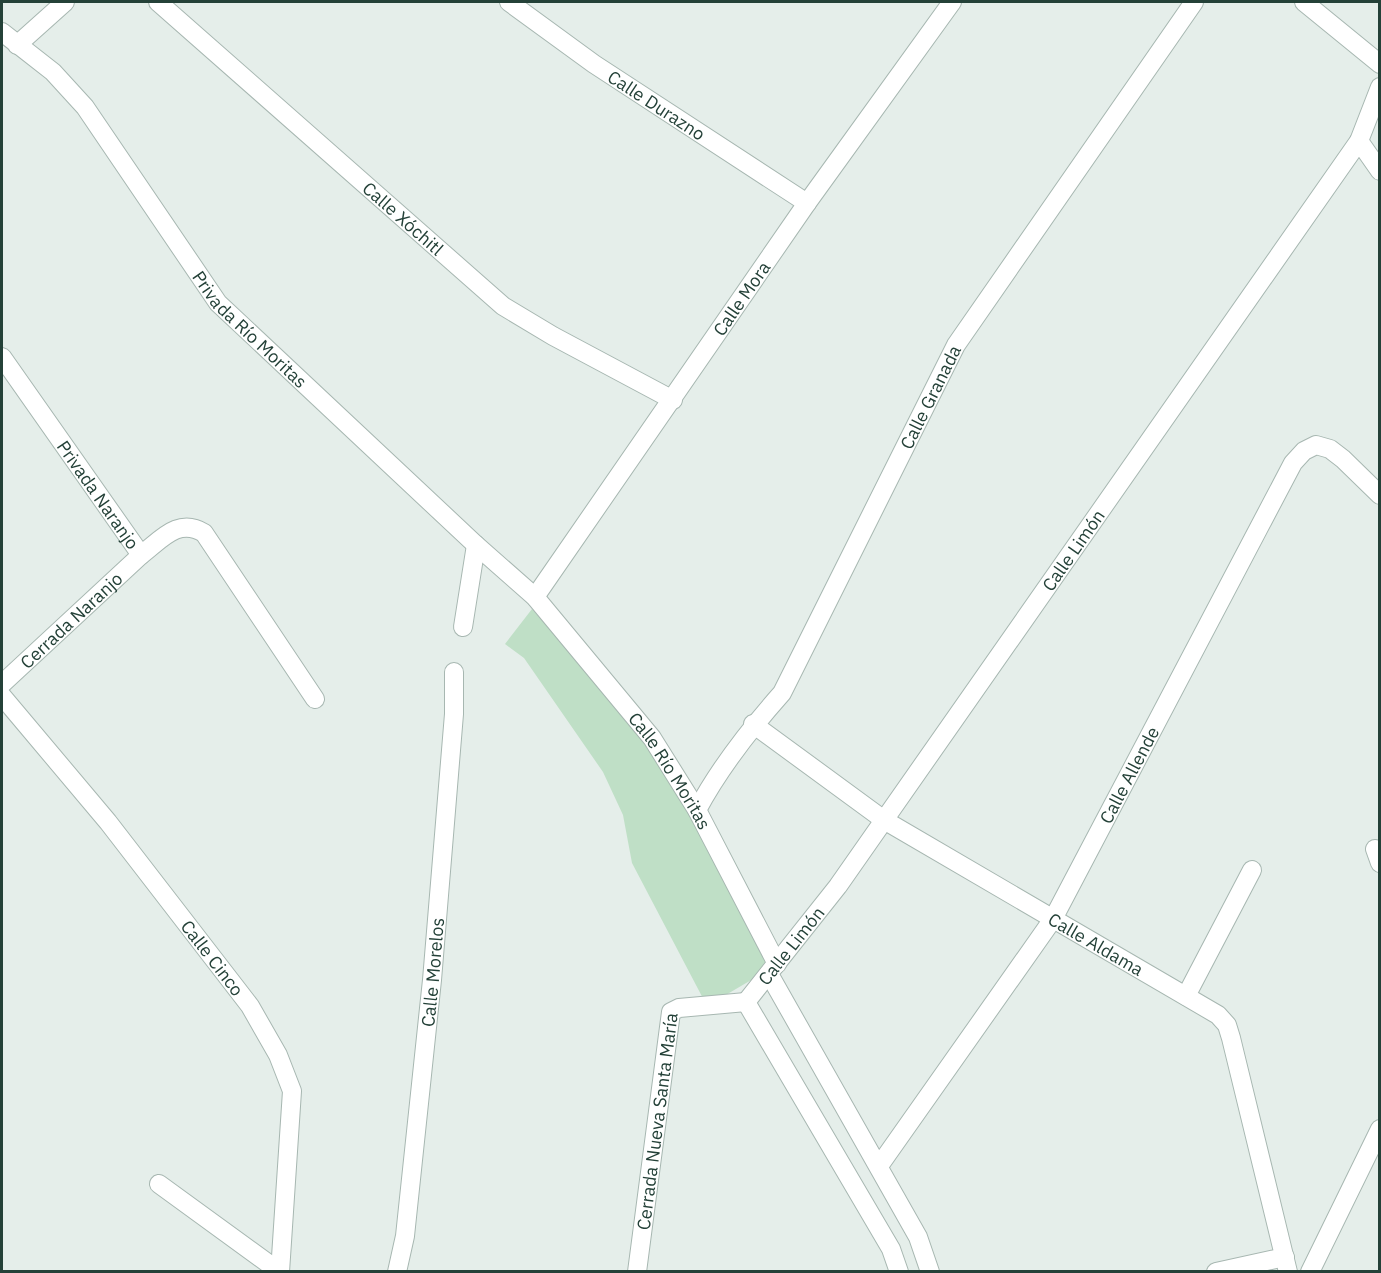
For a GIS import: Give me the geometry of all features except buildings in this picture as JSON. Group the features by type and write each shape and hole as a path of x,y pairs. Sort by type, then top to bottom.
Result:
{"street":[{"path":"17,45 65,2"},
{"name":"Calle Xóchitl","path":"158,2 503,306 553,336 673,400"},
{"name":"Calle Durazno","path":"509,2 594,64 807,203"},
{"name":"Calle Mora","path":"535,597 807,203 952,2"},
{"name":"Calle Granada","path":"697,810 753,724 782,693 956,345 1194,2"},
{"path":"1304,2 1380,64"},
{"name":"Privada Río Moritas","path":"2,32 53,72 85,107 218,303 476,545 535,597"},
{"name":"Calle Limón","path":"746,1002 838,886 1359,141 1380,87"},
{"path":"1359,141 1380,171"},
{"name":"Privada Naranjo","path":"2,357 141,555 178,527 192,526 204,533 315,699"},
{"name":"Calle Allende","path":"879,1166 1053,919 1293,463 1304,451 1317,445 1330,449 1380,495"},
{"path":"463,627 476,545"},
{"name":"Cerrada Naranjo","path":"2,684 141,555"},
{"name":"Calle Río Moritas","path":"535,597 652,738 697,810 773,969 879,1166 924,1253 930,1272"},
{"name":"Calle Morelos","path":"398,1272 405,1236 432,980 454,714 454,672"},
{"name":"Calle Cinco","path":"2,696 115,831 250,1006 278,1055 292,1091 280,1272"},
{"name":"Calle Aldama","path":"753,724 884,820 1218,1015 1227,1025 1286,1264"},
{"path":"1186,996 1252,870"},
{"path":"746,1002 891,1249 896,1269 924,1253"},
{"name":"Cerrada Nueva Santa María","path":"637,1272 671,1012 680,1008 746,1002"},
{"path":"1310,1272 1380,1129"},
{"path":"159,1184 280,1272"},
{"path":"1216,1272 1286,1264"}],"green space":[{"path":"532,609 649,741 775,966 707,1006 632,863 623,815 603,772 524,658 505,644"}]}
